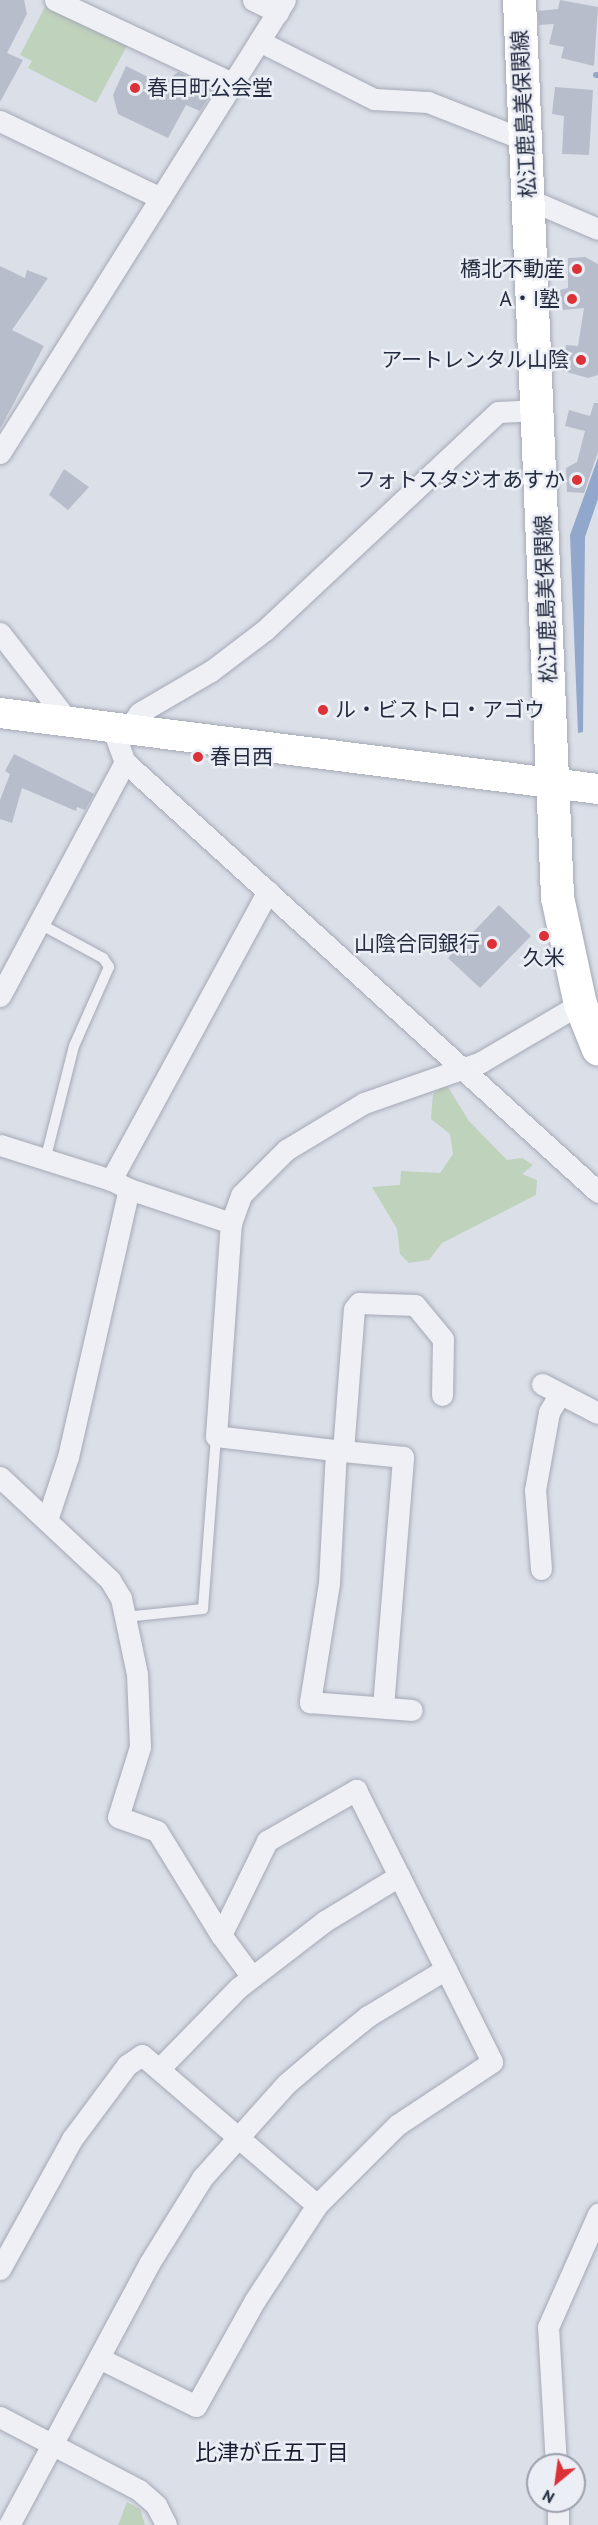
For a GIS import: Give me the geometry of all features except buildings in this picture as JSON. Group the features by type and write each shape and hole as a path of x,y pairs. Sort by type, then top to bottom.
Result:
{"main road":[{"name":"松江鹿島美保関線","path":"519,0 539,411 557,897 580,1004 598,1049"}],"street":[{"path":"55,0 232,83"},
{"path":"0,453 281,6 254,0"},
{"path":"259,42 374,99 428,102 525,140"},
{"path":"0,121 161,198"},
{"path":"528,200 598,229"},
{"path":"120,728 139,713 210,671 265,630 498,412 539,411"},
{"path":"0,633 68,721"},
{"path":"0,713 553,781 598,789"},
{"path":"0,996 125,762 120,728"},
{"path":"125,762 598,1192"},
{"path":"47,1520 69,1457 120,1184 268,891"},
{"path":"383,1707 403,1457 216,1436 231,1223 254,1178 286,1150 364,1103 462,1068 580,1004"},
{"path":"0,1145 46,1157 231,1223"},
{"path":"412,1710 310,1702 329,1583 354,1309 359,1303 415,1305 443,1339 442,1395"},
{"path":"541,1569 535,1490 551,1389 598,1413"},
{"path":"0,1477 117,1589 137,1674 140,1747 118,1817 157,1831 221,1935 252,1977"},
{"path":"99,2358 196,2406 255,2300 317,2205 398,2125 492,2062 356,1791 267,1841 221,1935"},
{"path":"161,2067 252,1977 325,1922 399,1876"},
{"path":"9,2525 177,2215 238,2135 326,2050 368,2016 446,1969"},
{"path":"0,2269 72,2139 127,2065 142,2055 161,2067 317,2205"},
{"path":"555,2453 548,2327 596,2221"},
{"path":"0,2416 139,2490 156,2505 166,2525"}],"lane":[{"path":"40,924 103,958 109,967 74,1046 46,1157"},
{"path":"125,1617 202,1609 216,1436"}],"green space":[{"path":"46,5 128,44 96,103 28,68 32,61 20,55"},
{"path":"446,1084 469,1121 507,1160 522,1158 533,1165 522,1174 537,1180 536,1195 442,1243 429,1260 409,1263 400,1254 397,1229 372,1187 400,1185 401,1171 440,1173 453,1154 450,1134 431,1119 433,1094"},
{"path":"127,2502 140,2509 145,2525 118,2525"}],"water":[{"path":"598,458 598,499 585,537 583,732 578,733 570,535"}],"place":[{"name":"春日町公会堂","path":"135,88"},
{"name":"橋北不動産","path":"577,269"},
{"name":"A・I塾","path":"572,299"},
{"name":"アートレンタル山陰","path":"581,360"},
{"name":"フォトスタジオあすか","path":"577,480"},
{"name":"ル・ビストロ・アゴウ","path":"323,710"},
{"name":"春日西","path":"198,757"},
{"name":"久米","path":"544,936"},
{"name":"山陰合同銀行","path":"492,944"}],"district":[{"name":"比津が丘五丁目","path":"272,2453"}]}
